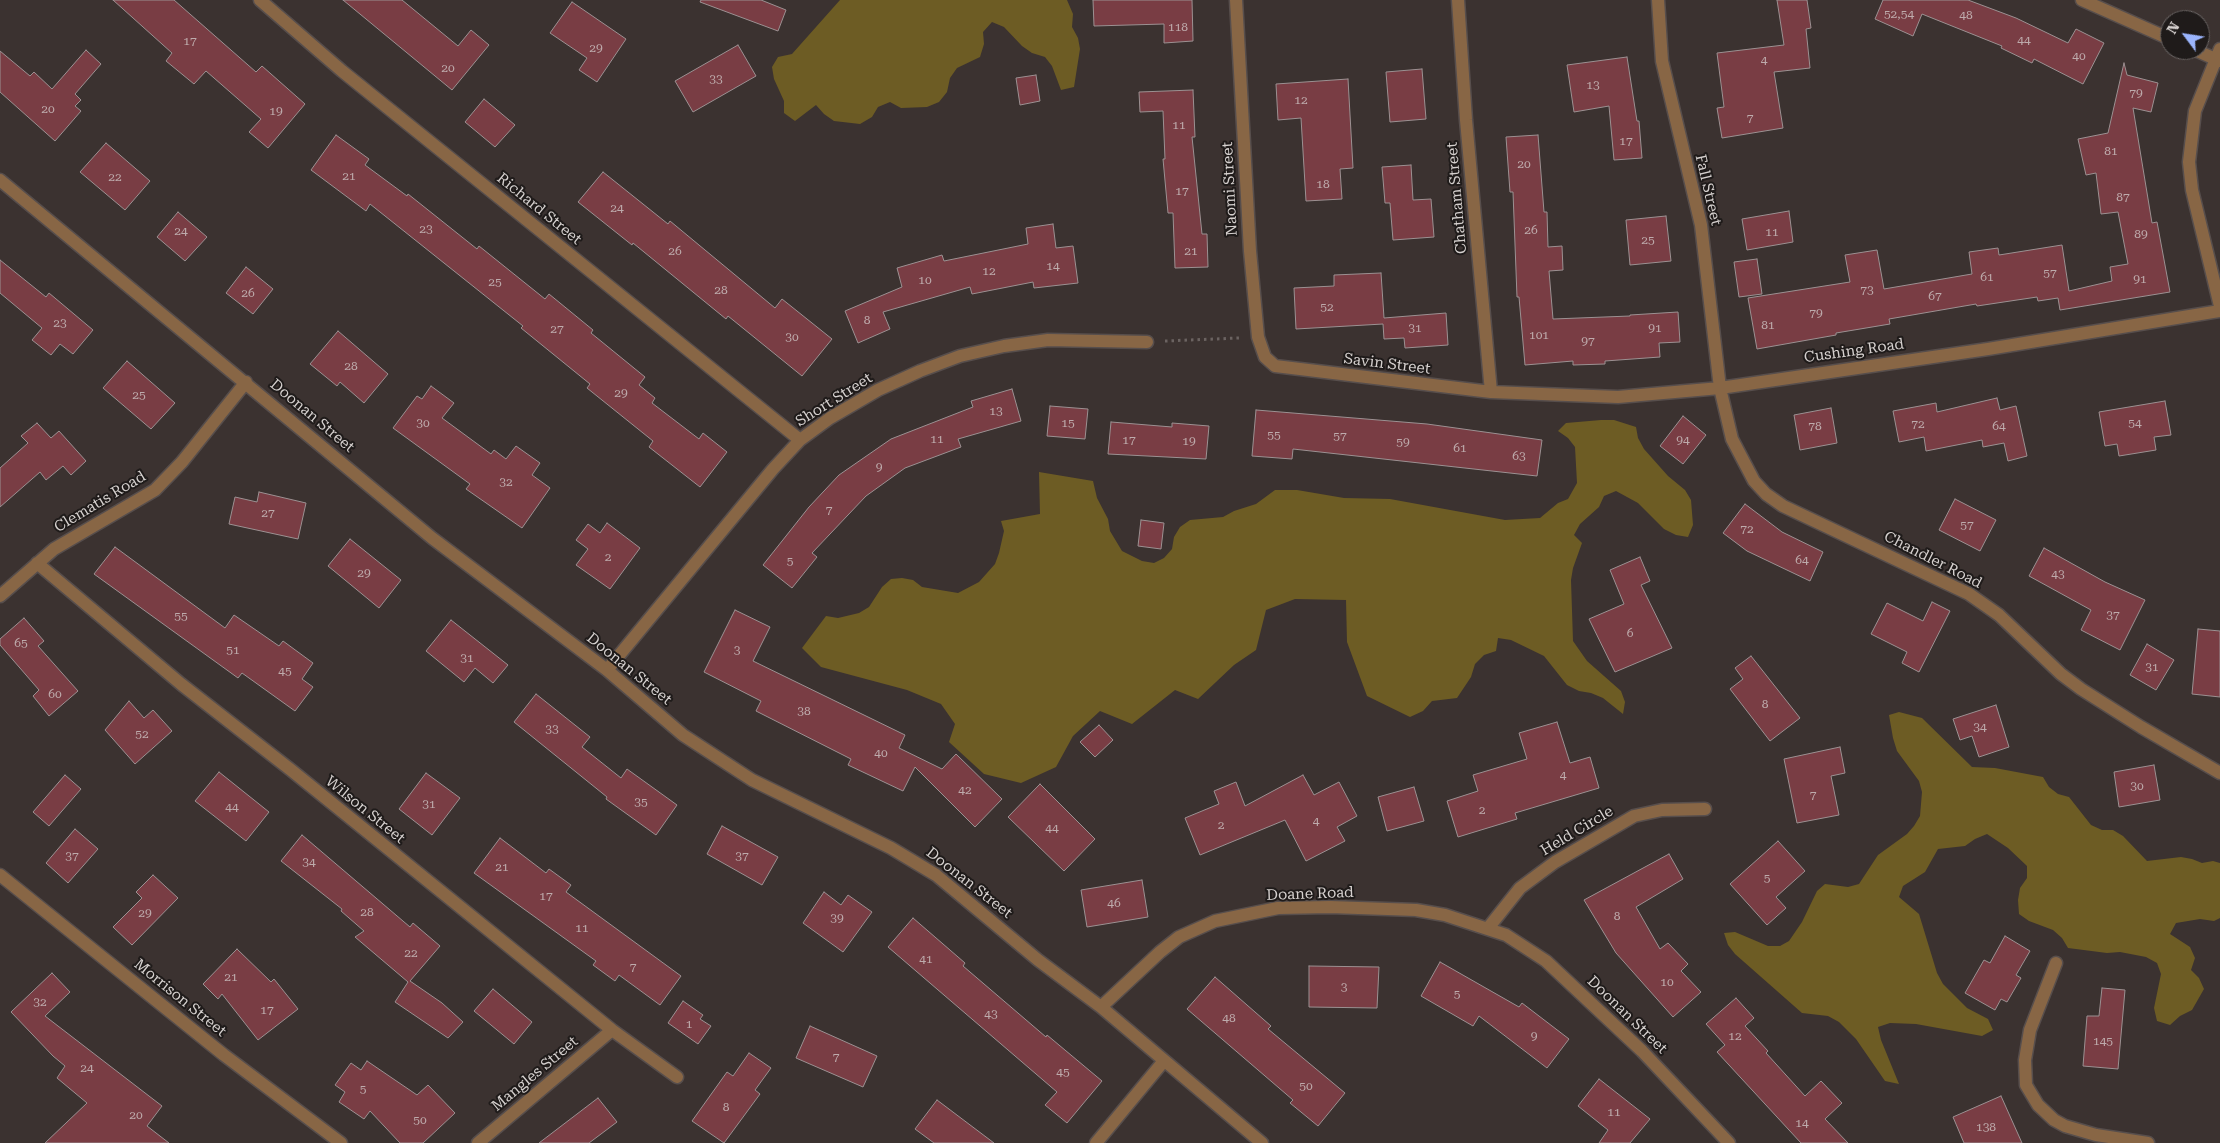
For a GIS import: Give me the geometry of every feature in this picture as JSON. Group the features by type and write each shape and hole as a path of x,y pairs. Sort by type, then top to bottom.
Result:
{"street":[{"name":"Richard Street","path":"260,0 342,71 800,440"},
{"name":"Naomi Street","path":"1236,0 1250,252 1258,337 1264,357 1271,364 1279,367"},
{"name":"Chatham Street","path":"1458,0 1465,110 1491,392"},
{"name":"Fall Street","path":"1658,0 1662,61 1701,225 1720,388"},
{"path":"2082,0 2160,35"},
{"path":"2219,56 2195,111 2189,162 2192,190 2220,306"},
{"name":"Doonan Street","path":"0,180 432,538 607,670 683,735 725,764 779,794 891,848 936,875 1038,960 1101,1007 1163,1062 1262,1143"},
{"name":"Cushing Road","path":"1491,392 1618,397 1720,388 1988,349 2220,311"},
{"name":"Short Street","path":"607,670 773,469 800,440 830,418 878,390 960,356 1004,346 1048,340 1147,342"},
{"name":"Savin Street","path":"1279,367 1491,392"},
{"name":"Clematis Road","path":"0,596 37,563 71,537 155,490 182,462 246,382"},
{"name":"Chandler Road","path":"1720,388 1732,439 1741,459 1758,486 1771,498 1969,594 1999,615 2061,674 2081,689 2220,773"},
{"name":"Wilson Street","path":"37,563 144,655 290,770 612,1030 677,1077"},
{"name":"Held Circle","path":"1489,927 1520,888 1554,862 1634,816 1662,810 1705,809"},
{"name":"Morrison Street","path":"0,875 224,1055 341,1143"},
{"name":"Doane Road","path":"1101,1007 1160,952 1179,937 1198,927 1232,917 1278,908 1330,907 1416,910 1489,927"},
{"name":"Doonan Street","path":"1489,927 1518,942 1562,974 1642,1051 1729,1143"},
{"path":"2056,963 2030,1030 2025,1060 2026,1085 2038,1105 2065,1126 2096,1135 2148,1143"},
{"name":"Mangles Street","path":"478,1143 612,1030"},
{"path":"1096,1143 1163,1062"}],"path":[{"path":"1147,342 1258,337"}],"shaded area":[{"path":"840,0 1067,0 1073,14 1072,27 1078,38 1080,49 1074,87 1061,90 1052,66 1045,57 1032,53 1022,46 1004,27 992,22 983,32 984,44 980,57 957,68 950,78 947,92 939,102 927,107 901,108 890,102 878,107 872,117 860,124 834,121 816,105 795,121 784,113 784,101 774,79 772,67 778,57 792,54"},
{"path":"1614,420 1636,427 1638,438 1644,449 1668,476 1685,490 1691,500 1693,525 1688,537 1676,535 1664,529 1638,503 1616,491 1604,496 1599,507 1580,524 1574,535 1582,543 1573,568 1571,580 1573,641 1587,661 1621,691 1625,702 1623,714 1603,698 1579,691 1567,685 1544,656 1511,640 1498,638 1496,651 1484,655 1475,664 1471,677 1457,698 1432,701 1423,711 1410,717 1367,696 1347,642 1346,600 1295,599 1266,610 1256,650 1234,665 1198,699 1175,690 1132,724 1100,711 1073,736 1056,767 1021,783 984,774 949,742 955,724 941,704 907,690 821,667 802,648 826,616 838,618 859,613 869,607 882,587 891,579 913,580 922,587 958,593 979,582 995,564 999,553 1004,531 1001,521 1040,514 1039,472 1093,481 1097,498 1108,519 1110,531 1122,551 1142,561 1154,563 1164,558 1172,549 1174,537 1180,527 1190,520 1223,517 1234,511 1256,504 1275,490 1297,490 1344,498 1390,499 1505,520 1540,518 1558,503 1568,499 1577,483 1575,447 1568,438 1558,431 1566,423"},
{"path":"1899,712 1922,718 1972,767 1995,768 2043,777 2049,787 2058,794 2069,797 2091,825 2102,830 2113,830 2123,836 2147,861 2181,857 2202,863 2213,861 2220,863 2220,918 2214,921 2200,919 2176,923 2170,934 2190,947 2195,958 2191,970 2199,978 2204,989 2192,1010 2180,1016 2170,1025 2157,1021 2154,1008 2161,974 2157,963 2146,957 2120,952 2107,953 2068,948 2062,938 2053,930 2029,921 2019,914 2018,900 2020,888 2027,878 2027,866 2008,848 1987,834 1965,846 1938,849 1925,872 1903,886 1899,897 1919,914 1937,973 1943,984 1967,1008 1988,1019 1993,1030 1982,1036 1916,1024 1890,1023 1878,1027 1881,1040 1899,1084 1885,1081 1856,1039 1839,1022 1828,1016 1802,1013 1735,954 1728,945 1724,933 1735,932 1768,946 1780,946 1789,941 1802,922 1817,891 1825,884 1848,887 1859,884 1878,855 1907,834 1914,826 1920,816 1922,792 1919,781 1897,751 1893,738 1889,715"}],"building":[{"path":"113,0 174,0 256,72 262,66 305,104 268,148 249,132 261,119 206,71 194,84 166,61 172,53"},
{"path":"343,0 402,0 458,46 471,30 489,45 452,90"},
{"path":"701,0 761,0 786,10 778,31 700,2"},
{"path":"1093,0 1192,0 1193,41 1164,43 1164,24 1094,26"},
{"path":"1777,0 1807,0 1811,28 1806,29 1810,68 1774,72 1783,128 1722,138 1717,108 1724,107 1717,53 1784,45"},
{"path":"1883,0 1968,0 2016,18 2068,43 2076,29 2104,43 2083,84 2034,59 2032,63 2001,48 2002,46 1922,14 1913,36 1875,19"},
{"path":"572,2 626,39 597,82 579,70 587,58 550,33"},
{"path":"738,45 756,76 693,112 675,81"},
{"path":"86,50 101,64 75,94 81,100 75,106 81,111 55,141 0,92 0,51 30,76 34,72 52,89"},
{"path":"1627,57 1637,121 1639,121 1642,158 1614,160 1609,106 1574,112 1567,65"},
{"path":"2124,63 2127,75 2158,83 2151,112 2133,108 2152,223 2157,222 2170,292 2060,310 2058,298 2038,301 2037,297 1977,306 1976,304 1889,319 1890,324 1757,349 1748,298 1850,282 1845,255 1877,250 1884,289 1972,274 1969,252 1998,248 1999,255 2062,245 2069,291 2112,281 2110,267 2128,264 2118,212 2101,214 2096,173 2086,175 2078,139 2108,133"},
{"path":"1422,69 1426,119 1390,122 1386,72"},
{"path":"1036,75 1040,101 1020,105 1016,78"},
{"path":"1348,79 1353,168 1340,169 1342,199 1306,201 1301,118 1278,120 1276,84"},
{"path":"1193,90 1195,137 1192,137 1202,234 1207,234 1208,267 1175,268 1173,213 1168,213 1163,159 1165,159 1163,111 1140,112 1139,92"},
{"path":"484,99 515,125 495,147 465,122"},
{"path":"336,135 369,159 365,165 407,196 408,194 477,249 479,246 545,299 549,294 593,330 591,333 645,377 639,385 655,398 652,403 699,439 703,433 727,452 700,487 649,447 653,441 587,388 590,384 521,328 523,326 370,204 366,211 311,170"},
{"path":"1538,135 1544,212 1547,212 1548,247 1562,246 1563,270 1549,271 1553,319 1678,312 1680,342 1659,343 1660,357 1605,361 1605,364 1573,365 1573,361 1525,365 1519,297 1517,297 1513,192 1510,192 1506,137"},
{"path":"106,143 150,181 125,210 80,172"},
{"path":"1411,165 1413,200 1431,199 1434,237 1393,240 1390,203 1385,203 1382,167"},
{"path":"603,172 668,224 670,221 775,308 782,299 832,339 802,376 728,316 726,319 633,243 632,245 578,202"},
{"path":"1789,211 1793,242 1747,250 1742,219"},
{"path":"178,212 207,237 185,261 157,237"},
{"path":"1666,216 1671,261 1630,265 1626,220"},
{"path":"1053,224 1056,248 1073,246 1078,283 1034,288 1033,282 972,294 970,287 883,312 890,329 858,343 845,311 902,287 897,268 942,255 944,261 1028,244 1026,228"},
{"path":"1757,259 1762,294 1739,297 1734,262"},
{"path":"0,260 46,297 49,293 93,330 73,354 60,344 51,355 32,340 42,328 0,293"},
{"path":"246,267 273,289 253,314 226,293"},
{"path":"1381,273 1384,318 1446,313 1448,345 1405,348 1404,338 1384,339 1383,324 1296,329 1294,288 1334,286 1334,275"},
{"path":"338,331 388,374 364,403 340,382 337,386 310,364"},
{"path":"127,361 175,403 151,429 103,388"},
{"path":"431,386 454,403 442,418 491,454 494,450 506,459 516,446 540,463 532,475 550,488 522,528 466,489 470,484 393,428 417,396 422,399"},
{"path":"1012,389 1021,421 958,439 961,447 905,468 866,496 812,553 817,557 792,588 763,565 809,507 839,475 891,439 973,407 971,401"},
{"path":"1997,398 2000,410 2016,406 2027,456 2008,461 2004,443 1983,447 1982,440 1926,451 1924,437 1899,442 1893,411 1936,403 1937,412"},
{"path":"2165,401 2171,435 2154,437 2156,450 2119,456 2117,444 2105,446 2099,412"},
{"path":"1050,406 1088,409 1085,439 1047,436"},
{"path":"1831,408 1837,443 1800,450 1794,415"},
{"path":"1256,410 1427,424 1542,440 1537,476 1293,449 1292,459 1252,456"},
{"path":"1683,416 1706,435 1683,464 1660,446"},
{"path":"1111,422 1172,427 1172,423 1209,426 1206,459 1108,454"},
{"path":"37,423 51,438 59,431 86,461 71,475 63,466 46,480 40,472 0,507 0,468 28,443 21,436"},
{"path":"259,492 306,503 298,539 229,524 235,497 257,502"},
{"path":"1955,499 1996,520 1980,551 1939,530"},
{"path":"1745,504 1782,532 1823,552 1810,581 1747,551 1723,533"},
{"path":"1141,520 1164,523 1161,549 1138,546"},
{"path":"607,523 640,548 610,589 576,565 588,549 576,540 588,524 600,533"},
{"path":"350,539 401,580 379,608 328,566"},
{"path":"115,547 225,628 234,615 279,646 283,641 313,663 302,679 313,687 295,711 242,673 238,678 94,574"},
{"path":"2044,548 2105,582 2145,600 2120,650 2081,630 2091,610 2029,576"},
{"path":"1640,557 1650,581 1641,585 1672,648 1615,672 1589,619 1624,604 1610,570"},
{"path":"1932,602 1950,611 1919,672 1902,663 1907,652 1871,634 1887,603 1923,621"},
{"path":"735,610 770,627 753,661 905,735 899,748 942,769 956,754 1002,799 975,827 915,767 903,791 848,765 851,759 756,711 761,701 704,672"},
{"path":"24,618 44,641 38,646 78,691 49,716 33,696 39,690 0,645 0,639"},
{"path":"451,620 508,665 493,683 475,668 464,682 426,651"},
{"path":"2198,629 2220,631 2220,697 2192,694"},
{"path":"2147,644 2174,660 2156,690 2130,675"},
{"path":"1751,656 1800,718 1770,741 1730,689 1743,679 1735,668"},
{"path":"536,694 590,737 582,747 621,778 627,769 677,805 656,835 606,799 607,797 514,722"},
{"path":"129,701 144,718 153,710 172,731 135,764 105,730"},
{"path":"1996,705 2009,747 1979,757 1972,736 1960,740 1953,719"},
{"path":"1557,722 1570,763 1590,757 1599,788 1515,813 1517,819 1458,837 1447,801 1478,791 1473,775 1527,759 1519,733"},
{"path":"1099,725 1113,740 1095,757 1080,742"},
{"path":"1840,747 1845,773 1831,776 1839,815 1797,823 1784,759"},
{"path":"2154,765 2160,800 2119,807 2114,772"},
{"path":"219,772 269,812 246,841 195,801"},
{"path":"426,773 460,798 432,835 399,809"},
{"path":"65,775 81,789 49,826 33,812"},
{"path":"1303,775 1314,795 1339,782 1357,816 1337,827 1345,841 1306,861 1285,820 1200,855 1185,818 1219,804 1214,791 1236,782 1245,806"},
{"path":"1040,784 1095,839 1064,871 1008,817"},
{"path":"1414,787 1424,821 1387,831 1378,797"},
{"path":"722,826 778,857 762,885 707,854"},
{"path":"75,829 98,849 68,883 46,863"},
{"path":"302,835 410,927 413,923 440,946 410,981 442,1003 463,1022 448,1038 395,1002 408,982 355,937 364,931 341,911 342,909 281,861"},
{"path":"500,838 546,873 549,869 571,885 566,892 681,976 660,1005 619,975 615,981 593,965 596,961 474,873"},
{"path":"1778,841 1805,871 1776,897 1786,908 1767,925 1730,884"},
{"path":"1669,854 1683,879 1636,907 1660,949 1668,943 1688,964 1681,971 1701,992 1673,1017 1616,953 1584,900"},
{"path":"153,875 178,898 132,945 113,927 142,898 136,892"},
{"path":"1142,880 1148,917 1087,927 1081,890"},
{"path":"824,892 841,905 848,895 872,912 843,952 803,923"},
{"path":"913,918 965,963 963,966 1046,1037 1047,1035 1102,1081 1067,1123 1045,1105 1057,1092 888,947"},
{"path":"2005,936 2030,951 2016,975 2021,978 2007,1002 2001,999 1995,1010 1965,993 1984,960 1990,963"},
{"path":"237,949 271,982 274,979 298,1009 258,1040 222,994 218,999 203,984"},
{"path":"1440,962 1519,1007 1522,1003 1569,1039 1547,1068 1479,1016 1473,1026 1421,996"},
{"path":"1309,966 1379,967 1377,1008 1309,1007"},
{"path":"52,973 70,992 45,1016 162,1106 147,1126 169,1143 45,1143 87,1103 57,1078 65,1066 11,1012"},
{"path":"1215,977 1271,1026 1268,1029 1345,1093 1318,1126 1290,1103 1293,1100 1187,1009"},
{"path":"2102,988 2125,990 2118,1069 2083,1066 2087,1016 2099,1016"},
{"path":"493,989 532,1022 514,1044 474,1011"},
{"path":"1736,998 1754,1018 1745,1026 1768,1051 1766,1053 1805,1096 1821,1081 1842,1103 1825,1119 1848,1143 1801,1143 1717,1052 1725,1045 1706,1024"},
{"path":"683,1001 703,1015 700,1019 711,1026 698,1044 668,1023"},
{"path":"810,1026 877,1056 863,1087 796,1058"},
{"path":"749,1053 771,1068 755,1090 760,1094 724,1143 692,1121 727,1072 733,1076"},
{"path":"367,1061 417,1095 428,1085 455,1113 423,1143 400,1143 370,1111 364,1119 339,1102 345,1092 335,1085 351,1063 361,1070"},
{"path":"1599,1079 1650,1119 1630,1143 1599,1143 1608,1130 1578,1106"},
{"path":"2001,1096 2022,1143 1964,1143 1953,1117"},
{"path":"598,1098 617,1122 589,1143 539,1143"},
{"path":"937,1100 994,1143 934,1143 915,1129"}]}
